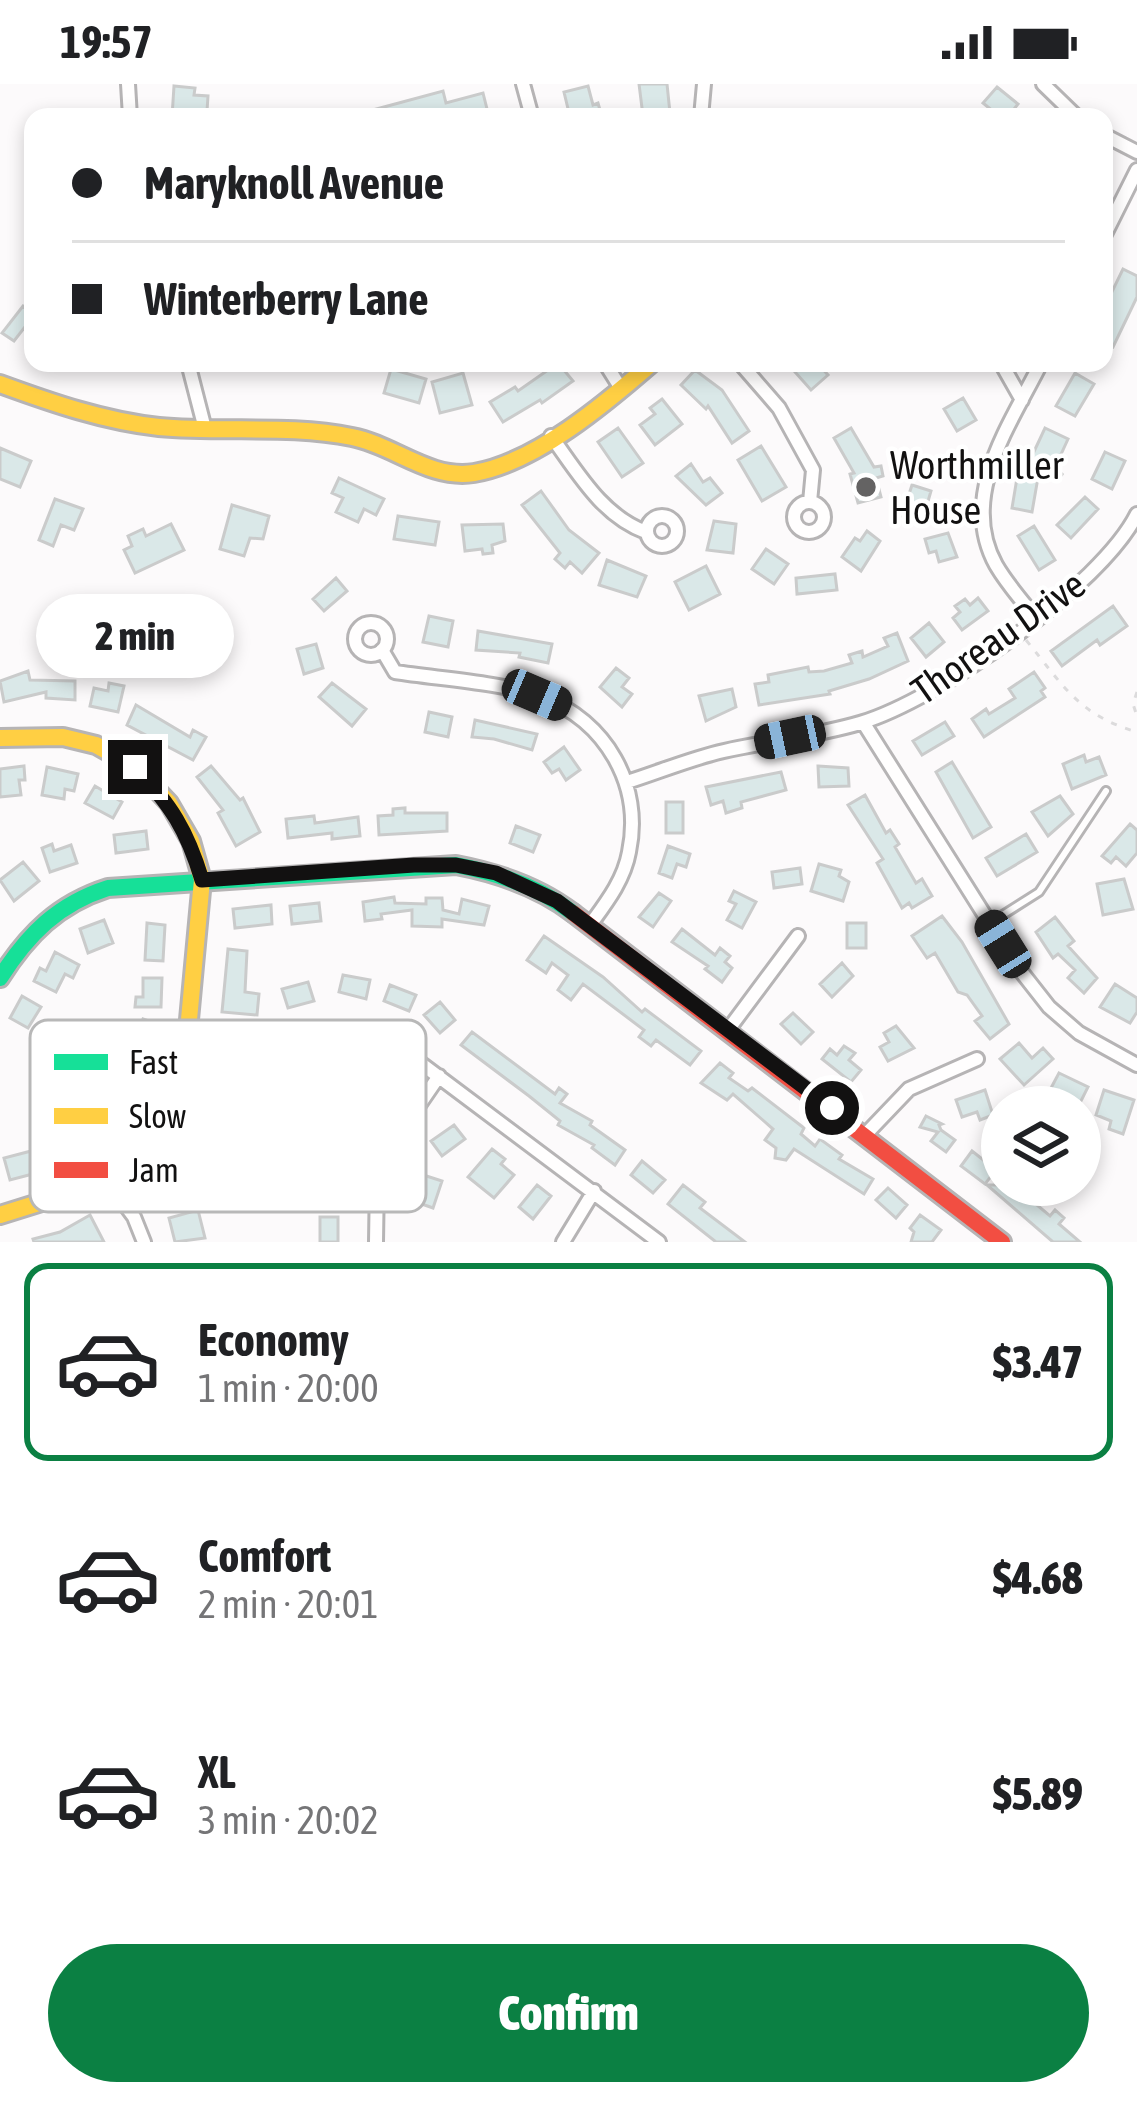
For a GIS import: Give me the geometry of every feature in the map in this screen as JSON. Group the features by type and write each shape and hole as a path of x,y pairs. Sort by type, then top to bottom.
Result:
{"street":[{"path":"704,84 719,84"},
{"path":"1042,84 1065,108"},
{"path":"1113,218 1137,170"},
{"path":"190,372 205,429"},
{"path":"611,372 622,390"},
{"path":"0,384 77,412 134,424 352,437 426,470 452,474 499,466 622,390 642,372"},
{"path":"748,372 779,408 813,470 810,502"},
{"path":"1005,372 1022,400"},
{"path":"1036,372 987,471 982,516 994,562 1036,618"},
{"path":"551,436 593,494 625,524 646,532"},
{"name":"Thoreau Drive","path":"627,782 718,752 863,722 944,685 1093,573 1137,514"},
{"path":"382,650 395,672 537,695 566,707 596,732 627,782 634,815 629,855 616,889 590,926"},
{"path":"863,722 990,923 1049,1006 1079,1033 1137,1065"},
{"path":"0,738 63,736 96,746 135,767 169,802 191,841 202,880 189,1020"},
{"path":"0,978 40,922 84,894 108,888 456,865 526,884 590,926 1002,1242"},
{"path":"728,1030 798,936"},
{"path":"866,1134 909,1090 977,1059"},
{"path":"426,1067 659,1242"},
{"path":"426,1095 439,1076"},
{"path":"563,1242 593,1191"},
{"path":"0,1214 30,1205"},
{"path":"130,1212 144,1242"},
{"path":"376,1212 376,1242"}],"lane":[{"path":"990,923 1039,892 1106,791"}],"path":[{"path":"1018,631 1077,702 1108,724 1137,732"},
{"path":"1137,692 1133,704 1137,716"}],"building":[{"path":"639,84 667,84 669,108 642,108"},
{"path":"174,86 195,88 194,95 208,96 207,108 173,108"},
{"path":"588,86 593,105 598,103 599,108 568,108 564,92"},
{"path":"997,87 1018,104 989,108 983,103"},
{"path":"443,91 446,103 483,93 487,108 380,108"},
{"path":"1123,269 1137,276 1137,297 1113,347 1113,290"},
{"path":"24,307 24,328 14,341 2,333"},
{"path":"390,372 426,379 419,403 384,393"},
{"path":"545,372 566,372 573,381 503,422 490,402 515,387 518,391"},
{"path":"698,372 722,390 749,431 732,443 708,406 706,409 681,385"},
{"path":"795,372 828,375 811,390"},
{"path":"463,373 472,405 440,413 432,382"},
{"path":"1075,373 1094,384 1075,416 1056,406"},
{"path":"963,398 976,420 957,431 944,409"},
{"path":"662,399 682,424 655,445 640,425 655,414 650,408"},
{"path":"618,428 643,463 622,477 598,442"},
{"path":"851,428 874,467 881,466 883,476 876,478 881,497 858,503 850,474 854,473 834,438"},
{"path":"1045,428 1068,439 1057,463 1045,457 1063,475 1040,466 1032,512 1012,508 1018,472 1024,473"},
{"path":"761,446 786,487 762,501 738,460"},
{"path":"0,448 31,461 20,487 0,479"},
{"path":"1105,452 1125,461 1112,489 1092,479"},
{"path":"691,464 703,482 710,478 722,493 706,505 676,476"},
{"path":"339,478 384,499 376,515 364,509 358,522 336,512 343,498 332,493"},
{"path":"912,485 931,491 922,522 902,516"},
{"path":"541,491 569,530 599,553 582,573 570,562 565,568 555,559 560,553 522,505"},
{"path":"1085,497 1098,509 1071,538 1057,525"},
{"path":"55,499 83,509 74,530 61,525 53,546 39,540"},
{"path":"232,505 269,516 263,539 250,538 244,556 220,549"},
{"path":"398,516 439,522 435,545 394,539"},
{"path":"714,521 736,524 733,553 707,550"},
{"path":"171,524 184,550 135,573 124,550 132,546 128,536 143,529 146,536"},
{"path":"503,524 505,541 492,545 493,553 465,551 462,525"},
{"path":"1034,526 1055,560 1039,570 1018,536"},
{"path":"867,531 880,541 861,571 842,557 855,538 860,541"},
{"path":"948,533 957,557 939,562 936,551 929,553 925,539"},
{"path":"766,549 788,564 774,584 752,569"},
{"path":"607,560 646,576 637,597 599,585"},
{"path":"706,566 720,594 689,610 675,582"},
{"path":"835,574 837,590 797,594 796,578"},
{"path":"336,578 347,591 324,611 313,599"},
{"path":"978,598 988,611 962,630 953,618 960,612 955,606 965,599 970,605"},
{"path":"1113,606 1127,626 1100,645 1097,640 1062,666 1051,651"},
{"path":"429,616 453,621 448,647 423,642"},
{"path":"929,623 944,642 926,657 911,638"},
{"path":"478,631 552,644 548,663 519,657 520,653 476,650"},
{"path":"897,633 908,661 830,694 759,705 755,684 769,682 768,675 808,667 809,672 824,671 852,663 849,655 862,651 863,657 888,646 884,638"},
{"path":"316,644 323,668 304,674 297,649"},
{"path":"616,668 629,678 622,687 632,694 622,707 600,687"},
{"path":"28,671 30,680 75,681 75,700 46,698 46,692 4,702 0,681"},
{"path":"1034,672 1045,688 1041,691 1045,697 984,737 972,719 1015,698 1009,689"},
{"path":"109,683 124,686 118,712 90,706 94,688 108,691"},
{"path":"332,683 366,709 352,726 319,697"},
{"path":"732,689 736,707 706,721 699,696"},
{"path":"136,705 190,737 193,730 206,737 193,760 127,725"},
{"path":"429,712 452,717 448,737 425,732"},
{"path":"475,720 537,734 532,750 472,737"},
{"path":"945,722 954,736 922,755 913,741"},
{"path":"564,747 580,770 566,780 559,769 552,773 544,762"},
{"path":"1084,755 1086,762 1099,757 1106,775 1072,789 1063,764"},
{"path":"952,762 991,827 973,838 936,772"},
{"path":"24,766 21,795 0,797 0,769"},
{"path":"211,766 243,798 260,832 236,846 218,813 223,810 197,777"},
{"path":"818,766 848,768 849,786 819,787"},
{"path":"47,767 78,774 74,791 65,789 64,799 42,795"},
{"path":"781,772 786,790 741,802 742,808 726,813 723,801 711,805 706,787"},
{"path":"95,786 122,802 113,818 85,803"},
{"path":"865,795 886,833 890,830 899,844 895,847 916,883 922,879 932,896 912,908 909,903 902,908 877,863 883,859 848,805"},
{"path":"1060,796 1073,814 1048,836 1032,812"},
{"path":"666,802 683,802 683,833 666,833"},
{"path":"405,808 405,813 447,813 447,831 379,835 378,816"},
{"path":"314,816 315,823 358,817 360,836 332,839 332,833 288,838 286,819"},
{"path":"1130,824 1137,830 1137,853 1126,866 1116,857 1111,863 1102,856"},
{"path":"516,826 540,835 533,852 510,843"},
{"path":"146,831 148,849 116,853 114,835"},
{"path":"1026,834 1037,852 997,876 986,858"},
{"path":"52,844 54,851 71,845 77,863 50,872 42,848"},
{"path":"668,846 690,854 686,867 677,864 672,878 659,873"},
{"path":"23,862 39,881 14,901 0,880"},
{"path":"819,864 841,870 839,876 849,882 843,901 811,891"},
{"path":"800,868 802,884 774,888 772,872"},
{"path":"1124,879 1133,909 1103,915 1097,884"},
{"path":"734,891 756,902 742,928 727,920 736,904 729,901"},
{"path":"659,893 671,901 653,927 639,917"},
{"path":"394,897 395,903 426,904 426,898 442,898 443,910 459,914 462,899 489,906 484,925 442,919 442,927 412,926 412,910 365,921 363,902"},
{"path":"319,903 321,921 292,924 290,906"},
{"path":"271,905 272,924 235,928 233,909"},
{"path":"942,916 1009,1024 990,1039 975,1021 982,1016 967,995 958,992 935,953 927,958 912,936"},
{"path":"1055,917 1074,941 1068,946 1097,978 1084,993 1068,978 1075,970 1058,954 1053,958 1036,932"},
{"path":"104,920 113,943 88,953 80,929"},
{"path":"147,923 165,925 163,961 145,960"},
{"path":"847,923 866,923 866,948 847,948"},
{"path":"682,929 715,955 720,948 730,956 725,962 732,968 722,982 705,969 708,966 672,942"},
{"path":"544,936 701,1051 690,1065 656,1040 651,1046 639,1037 644,1030 583,984 571,1000 558,990 568,975 552,963 546,973 527,960"},
{"path":"228,949 247,951 245,992 259,994 257,1015 222,1012"},
{"path":"55,952 79,965 73,978 65,974 56,992 34,981 40,968 46,971"},
{"path":"842,963 853,976 832,997 820,984"},
{"path":"343,975 370,980 366,999 339,992"},
{"path":"143,978 162,978 161,1007 135,1007 136,997 143,997"},
{"path":"308,982 314,1001 288,1008 282,989"},
{"path":"1115,984 1137,998 1137,1012 1130,1023 1100,1007"},
{"path":"390,985 416,995 409,1011 384,1001"},
{"path":"22,996 41,1007 28,1028 10,1018"},
{"path":"440,1002 455,1020 440,1033 424,1015"},
{"path":"793,1013 813,1032 801,1044 781,1024"},
{"path":"896,1026 914,1048 888,1061 880,1047 889,1042 884,1033"},
{"path":"472,1032 555,1094 559,1088 567,1094 560,1103 592,1121 590,1125 625,1150 615,1165 461,1045"},
{"path":"1019,1043 1032,1058 1043,1048 1053,1059 1024,1085 1000,1059"},
{"path":"844,1046 855,1053 849,1060 861,1070 851,1082 822,1059 830,1049 837,1055"},
{"path":"720,1063 733,1073 729,1078 748,1091 752,1088 804,1128 801,1134 815,1146 820,1139 842,1155 839,1159 873,1179 864,1194 794,1149 786,1160 775,1158 776,1148 765,1140 773,1129 733,1094 727,1100 701,1083"},
{"path":"1059,1073 1086,1086 1052,1086"},
{"path":"1104,1090 1134,1100 1123,1134 1109,1129 1111,1121 1101,1117"},
{"path":"981,1091 981,1120 977,1112 962,1117 956,1100"},
{"path":"926,1116 942,1124 941,1130 955,1140 946,1152 931,1141 938,1132 920,1127"},
{"path":"454,1125 465,1139 442,1156 431,1141"},
{"path":"492,1149 514,1175 494,1198 468,1177"},
{"path":"30,1151 30,1175 10,1180 4,1158"},
{"path":"972,1151 981,1158 981,1181 961,1166"},
{"path":"642,1161 665,1180 653,1193 631,1175"},
{"path":"426,1176 442,1181 433,1208 426,1206"},
{"path":"537,1185 551,1196 533,1219 519,1207"},
{"path":"683,1185 705,1202 700,1208 745,1242 716,1242 668,1204"},
{"path":"888,1188 907,1205 896,1218 876,1200"},
{"path":"1011,1206 1038,1206 1050,1216 1055,1210 1064,1218 1059,1224 1080,1242 1053,1242"},
{"path":"198,1212 205,1238 175,1242 169,1218"},
{"path":"90,1215 104,1242 34,1242 33,1239 60,1232"},
{"path":"920,1215 941,1230 932,1242 911,1242 914,1232 910,1228"},
{"path":"320,1217 338,1217 338,1242 320,1242"}],"traffic: fast":[{"path":"0,978 46,922 108,888 456,865 518,882 573,913"}],"traffic: slow":[{"path":"0,384 139,424 352,437 427,467 458,474 497,467 545,444 641,372"},
{"path":"0,738 63,737 96,745 135,767 169,803 191,841 202,880 189,1020"},
{"path":"0,1215 30,1206"}],"traffic: jam":[{"path":"573,913 1002,1242"}],"place":[{"name":"Worthmiller House","path":"866,487"}],"route":[{"path":"135,767 169,802 191,841 202,880 414,865 456,865 496,873 557,901 832,1108"}]}
